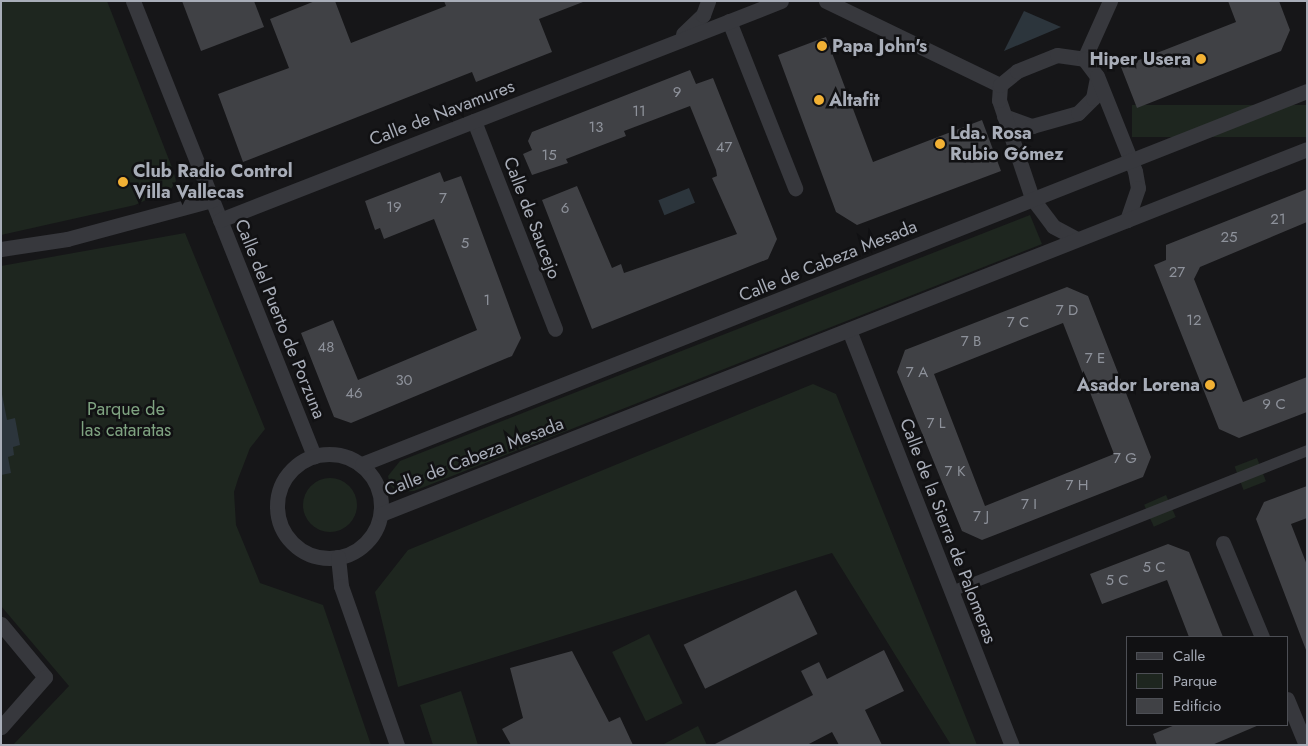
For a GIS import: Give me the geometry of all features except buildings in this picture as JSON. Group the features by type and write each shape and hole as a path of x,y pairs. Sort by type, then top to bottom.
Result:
{"street":[{"name":"Calle del Puerto de Porzuna","path":"133,1 314,456"},
{"name":"Calle de Navamures","path":"678,38 703,15 708,1"},
{"name":"Calle de Navamures","path":"220,220 474,122 678,38 781,1"},
{"path":"826,1 1000,85"},
{"path":"1084,59 1110,1"},
{"path":"729,21 796,188"},
{"path":"1000,85 1017,71 1057,55 1084,59 1098,76 1131,161 1138,188 1127,220"},
{"path":"1004,116 1032,126 1078,113 1094,98 1098,76"},
{"path":"1000,85 1004,116 1032,198 1053,226 1077,239"},
{"name":"Calle de Cabeza Mesada","path":"362,464 1307,91"},
{"name":"Calle de Saucejo","path":"474,122 554,329"},
{"name":"Calle de Cabeza Mesada","path":"381,514 1307,150"},
{"path":"1,248 67,238 212,200"},
{"name":"Calle de la Sierra de Palomeras","path":"849,330 1012,745"},
{"path":"951,591 1307,450"},
{"path":"314,456 347,456 362,464 378,486 381,514 366,542 338,557 304,551 290,541 277,509 286,476 314,456"},
{"path":"1223,544 1262,636"},
{"path":"338,557 342,586 397,745"},
{"path":"1,624 45,677 1,727"},
{"path":"1288,701 1306,745"}],"green space":[{"path":"1,1 107,1 173,170 176,181 171,189 135,205 1,235"},
{"path":"1132,105 1307,105 1307,137 1132,137"},
{"path":"1030,215 1042,244 414,491 397,492 390,485 388,476 400,461"},
{"name":"Parque de las cataratas","path":"185,233 265,429 250,448 234,492 236,525 260,583 323,605 371,745 13,745 69,686 1,606 1,266"},
{"path":"813,384 836,394 977,745 951,745 832,553 398,687 375,592 408,550"},
{"path":"1257,458 1266,481 1244,490 1235,467"},
{"path":"330,478 340,480 349,486 355,495 357,505 355,515 349,524 340,530 330,532 320,530 311,524 305,515 303,505 305,495 311,486 320,480"},
{"path":"1166,495 1176,517 1154,527 1144,505"},
{"path":"649,634 683,703 646,721 612,652"},
{"path":"461,691 478,745 433,745 420,705"},
{"path":"698,726 707,745 662,745"}],"shaded area":[{"path":"1024,11 1061,27 1004,51"},
{"path":"689,188 695,203 664,215 658,200"},
{"path":"1,389 7,420 15,418 20,445 13,447 14,455 8,457 11,473 1,475"}],"place":[{"name":"Papa John's","path":"822,46"},
{"name":"Hiper Usera","path":"1201,59"},
{"name":"Altafit","path":"819,100"},
{"name":"Lda. Rosa Rubio Gómez","path":"940,144"},
{"name":"Club Radio Control Villa Vallecas","path":"123,182"},
{"name":"Asador Lorena","path":"1210,385"}]}
